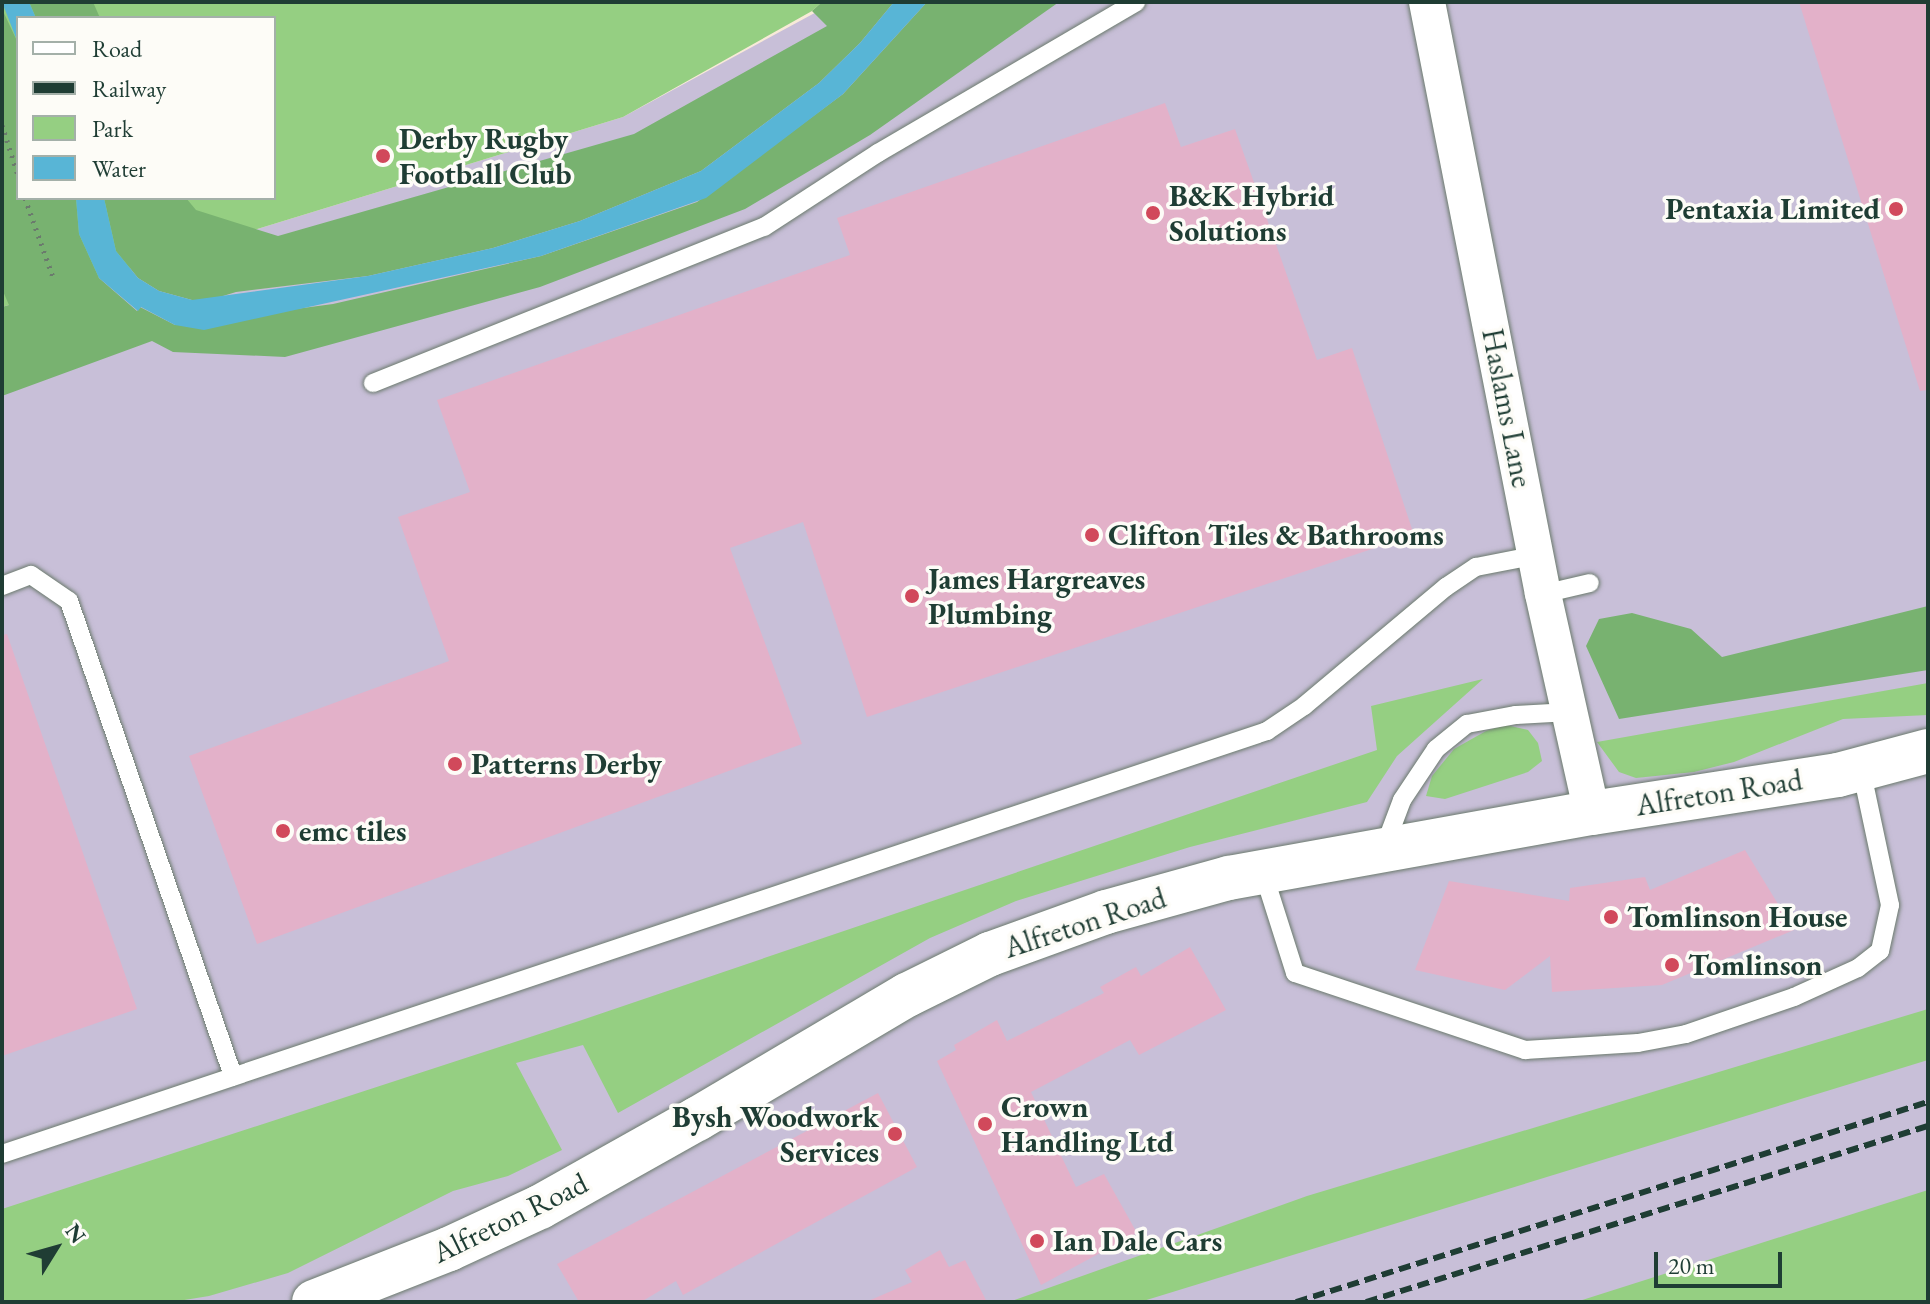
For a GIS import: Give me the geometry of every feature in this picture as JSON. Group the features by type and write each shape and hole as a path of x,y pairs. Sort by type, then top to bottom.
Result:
{"street":[{"name":"Haslams Lane","path":"1427,2 1543,594 1592,813"},
{"name":"Alfreton Road","path":"314,1302 449,1249 540,1207 907,995 990,954 1106,912 1263,872 1861,769 1928,751"}],"lane":[{"path":"373,383 764,227 878,153 1136,2"},
{"path":"2,1154 1267,731 1304,706 1446,587 1476,567 1537,555"},
{"path":"2,586 31,575 69,601 233,1076"},
{"path":"1543,594 1590,583"},
{"path":"1383,850 1402,800 1436,749 1467,724 1516,715 1570,712"},
{"path":"1263,872 1295,973 1525,1050 1638,1043 1686,1034 1794,997 1858,968 1880,951 1890,905 1861,769"}],"path":[{"path":"2,125 16,169"},
{"path":"26,200 54,280"}],"shaded area":[{"path":"835,2 1928,2 1928,1206 1672,1302 2,1302 2,307 623,117"}],"green space":[{"name":"Derby Rugby Football Club","path":"2,2 822,2 812,11 623,117 2,307"},
{"path":"29,2 93,2 99,16 35,16"},
{"path":"822,2 894,2 860,43 819,83 701,171 580,221 493,248 368,276 236,292 210,300 192,300 159,291 138,278 116,251 104,200 188,200 196,210 278,236 634,134 827,26 812,11"},
{"path":"927,2 1059,2 870,135 745,209 540,287 285,357 173,352 152,341 2,396 2,307 9,305 2,289 2,9 16,39 16,200 76,200 79,234 99,278 137,311 140,307 175,325 333,304 541,256 697,202 843,94"},
{"path":"1928,606 1928,670 1619,719 1586,646 1599,619 1632,613 1691,629 1722,657"},
{"path":"1483,679 1397,756 1367,802 1190,847 1016,901 930,938 618,1113 583,1045 516,1063 562,1150 508,1176 453,1191 288,1273 209,1296 172,1302 2,1302 2,1209 579,1021 1377,750 1371,706"},
{"path":"1928,683 1928,715 1843,719 1734,762 1694,772 1636,778 1619,772 1597,742"},
{"path":"1506,725 1528,730 1538,743 1542,761 1528,772 1445,799 1426,796 1432,776 1454,749 1486,731"},
{"path":"1928,1009 1928,1060 1140,1302 1009,1302 1307,1196"},
{"path":"1928,1190 1928,1300 1922,1302 1576,1302"}],"water":[{"path":"2,2 29,2 35,16 16,16 16,38"},
{"path":"894,2 927,2 843,94 706,198 541,256 204,330 175,325 141,307 138,311 99,278 79,234 76,200 104,200 116,251 138,278 159,291 192,300 368,276 493,248 580,221 701,171 819,83 860,43"}],"building":[{"name":"Pentaxia Limited","path":"1799,2 1928,2 1928,390 1920,391"},
{"path":"1165,103 1181,147 1235,129 1317,360 1352,348 1414,535 867,717 803,522 730,548 802,744 257,944 189,756 449,661 398,517 470,492 437,400 850,255 837,218"},
{"path":"7,634 137,1009 2,1056 2,635"},
{"name":"Tomlinson House","path":"1745,850 1794,930 1662,985 1552,992 1550,956 1505,990 1415,970 1449,881 1569,901 1570,888 1645,877 1650,890"},
{"path":"1190,947 1226,1010 1139,1055 1130,1040 1031,1092 1076,1187 1104,1174 1137,1233 1041,1285 937,1061 956,1050 954,1045 997,1020 1007,1041 1104,993 1100,987 1136,967 1141,976"},
{"path":"878,1093 917,1167 683,1295 676,1281 641,1302 579,1302 557,1264"},
{"path":"940,1250 949,1267 965,1260 987,1302 866,1302 912,1282 905,1270"}],"railway":[{"path":"1296,1302 1928,1102"},
{"path":"1366,1302 1928,1126"}],"place":[{"name":"Derby Rugby Football Club","path":"383,156"},
{"name":"Pentaxia Limited","path":"1896,209"},
{"name":"B&K Hybrid Solutions","path":"1153,213"},
{"name":"Clifton Tiles & Bathrooms","path":"1092,535"},
{"name":"James Hargreaves Plumbing","path":"912,596"},
{"name":"Patterns Derby","path":"455,764"},
{"name":"emc tiles","path":"283,831"},
{"name":"Tomlinson House","path":"1611,917"},
{"name":"Tomlinson","path":"1672,965"},
{"name":"Crown Handling Ltd","path":"985,1124"},
{"name":"Bysh Woodwork Services","path":"895,1134"},
{"name":"Ian Dale Cars","path":"1037,1241"}]}
